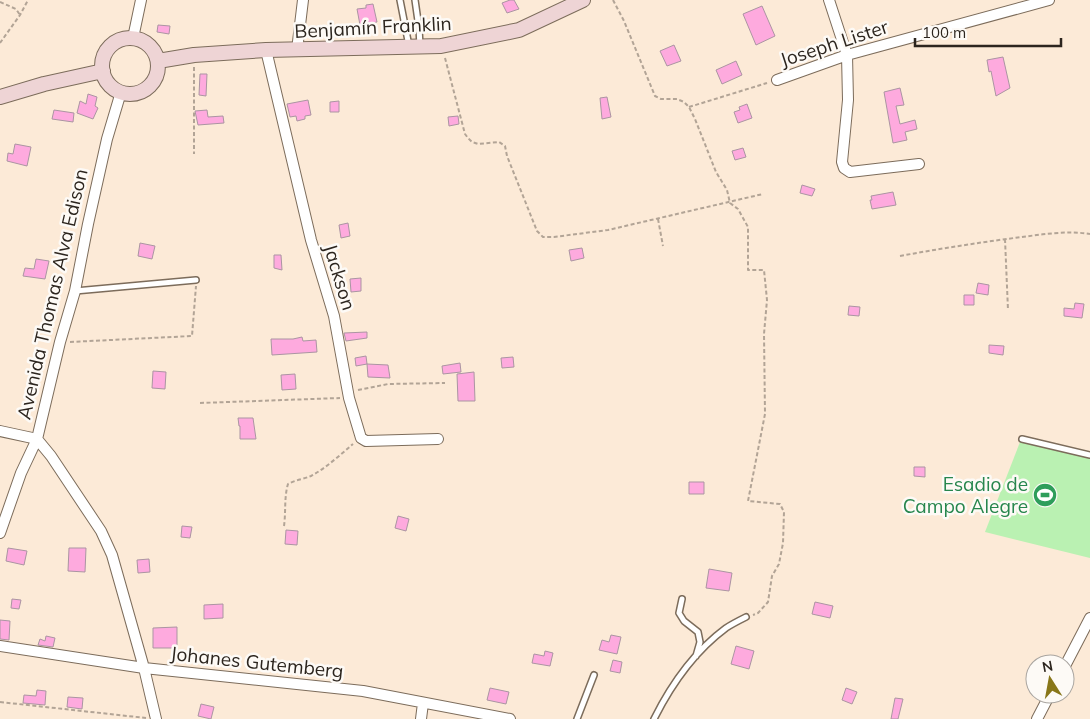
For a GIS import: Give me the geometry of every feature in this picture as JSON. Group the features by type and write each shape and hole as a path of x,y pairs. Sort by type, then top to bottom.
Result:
{"street":[{"path":"133,38 141,0"},
{"path":"297,50 303,0"},
{"name":"Benjamín Franklin","path":"158,61 194,55 266,50 441,46 519,30 583,0"},
{"path":"829,0 847,55 848,100 842,162 844,168 850,172 919,164"},
{"name":"Joseph Lister","path":"777,80 847,55 1049,0"},
{"path":"126,38 140,40 152,48 158,61 158,68 153,82 142,91 135,93 121,92 114,88 105,78 103,71 104,56 112,44 126,38"},
{"name":"Jackson","path":"266,50 311,240 334,316 348,395 361,438"},
{"path":"0,97 44,84 103,71"},
{"name":"Avenida Thomas Alva Edison","path":"121,92 107,139 75,291 60,342 37,440 101,531 112,555 144,668 155,719"},
{"path":"0,431 37,440 21,472 0,533"},
{"path":"361,438 366,441 438,440"},
{"path":"1071,654 1090,618"},
{"name":"Johanes Gutemberg","path":"0,646 144,668 363,691 510,719"},
{"path":"421,719 424,703"},
{"path":"1037,719 1045,704"}],"lane":[{"path":"400,0 415,46"},
{"path":"415,0 419,28 415,46"},
{"path":"75,291 196,280"},
{"path":"1022,439 1090,455"},
{"path":"682,599 679,613 684,621 698,632 700,642 696,656"},
{"path":"654,719 684,670 696,656 727,628 746,617"},
{"path":"577,719 594,675"}],"path":[{"path":"0,44 28,0"},
{"path":"613,0 624,21 655,96 661,99 677,99 689,107 716,172 727,190 730,203 738,209 748,227 748,270 764,270 767,300 764,334 765,414 748,501 780,504 784,512 783,543 779,564 772,576 768,602 758,613 746,617"},
{"path":"0,2 16,9 20,15"},
{"path":"441,46 465,134 472,142 478,144 499,142 505,146 507,156 537,231 543,237 608,230 763,194"},
{"path":"194,55 194,154"},
{"name":"Joseph Lister","path":"689,107 777,80"},
{"path":"658,219 663,246"},
{"path":"900,256 974,243 1053,233 1090,234"},
{"path":"1005,239 1008,310"},
{"path":"60,342 192,336 196,280"},
{"path":"200,403 348,395 388,384 446,383"},
{"path":"284,526 288,484 310,476 326,466 361,438"},
{"path":"0,702 155,719"}],"green space":[{"name":"Esadio de Campo Alegre","path":"1020,442 1090,458 1090,558 985,532"}],"building":[{"path":"514,0 519,9 507,13 502,3"},
{"path":"373,4 377,22 360,25 357,9 366,8 366,5"},
{"path":"762,6 775,36 756,45 743,14"},
{"path":"158,25 170,26 169,34 157,32"},
{"path":"674,45 681,61 667,66 660,51"},
{"path":"1003,57 1010,88 996,96 987,60"},
{"path":"736,61 742,75 722,84 716,70"},
{"path":"200,74 207,74 206,96 199,95"},
{"path":"900,88 904,105 896,106 900,124 915,120 917,129 905,132 907,140 893,143 884,92"},
{"path":"88,94 97,97 95,106 98,108 93,119 77,113 80,101 86,104"},
{"path":"607,97 611,117 602,119 600,98"},
{"path":"308,100 311,115 297,121 296,116 290,117 287,104"},
{"path":"339,101 339,112 330,112 330,102"},
{"path":"747,104 752,118 738,123 734,112 740,110 739,107"},
{"path":"54,110 74,113 73,122 52,119"},
{"path":"207,110 208,117 223,116 224,123 198,125 195,111"},
{"path":"458,116 459,124 449,126 448,117"},
{"path":"15,144 31,147 27,166 7,161 8,153 13,154"},
{"path":"743,148 746,157 735,160 732,151"},
{"path":"802,185 815,189 812,196 800,193"},
{"path":"893,192 896,205 872,209 871,196"},
{"path":"348,223 350,236 341,238 339,225"},
{"path":"140,243 155,246 152,259 138,256"},
{"path":"582,248 584,258 571,261 569,250"},
{"path":"274,255 281,255 282,270 274,268"},
{"path":"36,259 49,261 45,279 23,276 25,268 34,269"},
{"path":"361,278 361,291 351,292 350,279"},
{"path":"978,283 989,285 988,295 976,293"},
{"path":"964,295 974,295 974,305 964,305"},
{"path":"1075,303 1084,304 1082,318 1064,316 1064,308 1074,309"},
{"path":"849,306 860,307 859,316 848,315"},
{"path":"367,332 367,338 346,341 344,333"},
{"path":"302,337 303,341 316,340 317,352 272,355 271,339"},
{"path":"989,345 1004,346 1003,355 989,353"},
{"path":"366,356 367,364 356,366 355,358"},
{"path":"513,357 514,367 502,368 501,358"},
{"path":"460,363 461,372 443,374 442,366"},
{"path":"367,364 388,365 390,378 368,377"},
{"path":"153,371 166,372 165,389 152,388"},
{"path":"474,372 475,401 458,401 457,374"},
{"path":"295,374 296,389 282,390 281,375"},
{"path":"238,418 253,418 256,439 240,439"},
{"path":"914,467 925,467 925,477 914,476"},
{"path":"689,482 704,482 704,494 689,494"},
{"path":"398,516 409,519 406,531 395,528"},
{"path":"182,526 192,527 190,538 181,537"},
{"path":"286,530 298,531 297,545 285,544"},
{"path":"8,548 27,551 24,565 6,561"},
{"path":"69,548 86,548 85,572 68,571"},
{"path":"149,559 150,572 138,573 137,560"},
{"path":"709,569 732,573 729,591 706,588"},
{"path":"12,599 21,600 19,609 11,608"},
{"path":"815,602 833,606 830,618 812,614"},
{"path":"223,604 223,618 204,619 204,605"},
{"path":"0,620 10,621 9,640 0,639"},
{"path":"177,627 177,648 153,648 153,628"},
{"path":"611,635 621,637 617,654 599,650 602,640 609,642"},
{"path":"46,636 55,638 53,647 38,645 40,639 45,641"},
{"path":"736,646 754,651 749,669 731,664"},
{"path":"545,651 553,653 550,666 532,663 534,654 544,656"},
{"path":"613,660 622,662 620,673 610,671"},
{"path":"490,688 509,692 506,704 487,700"},
{"path":"846,688 857,692 852,704 842,700"},
{"path":"37,690 46,691 45,705 23,703 24,695 36,696"},
{"path":"68,697 83,698 82,709 67,707"},
{"path":"895,698 903,699 898,719 891,719"},
{"path":"201,704 214,707 211,719 198,716"}],"place":[{"name":"Esadio de Campo Alegre","path":"1045,495"}]}
